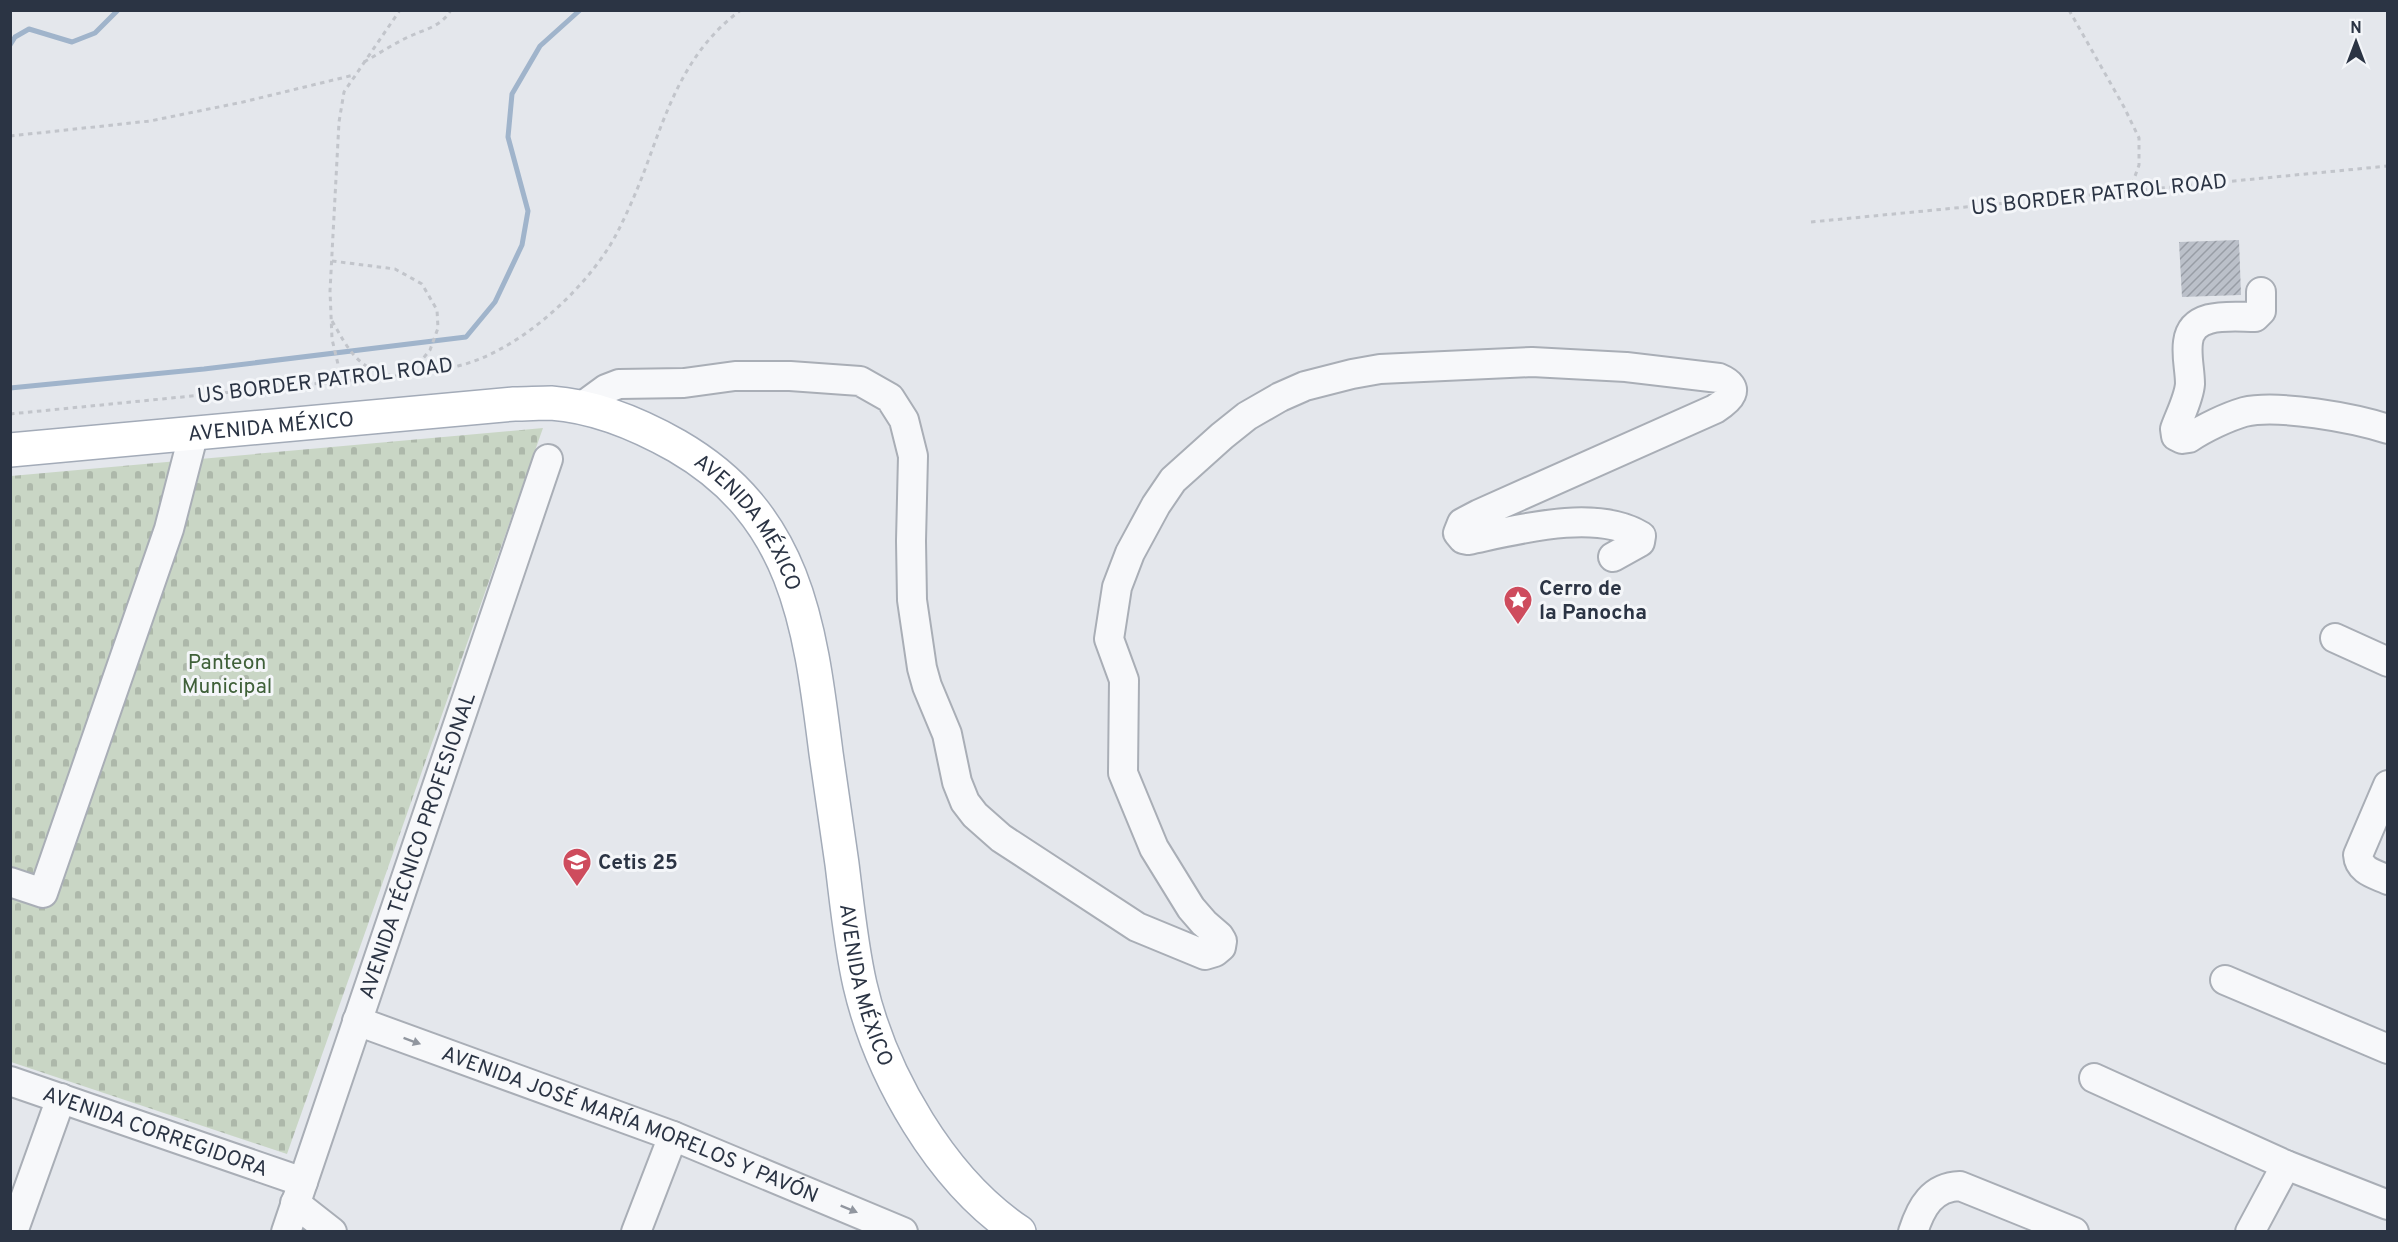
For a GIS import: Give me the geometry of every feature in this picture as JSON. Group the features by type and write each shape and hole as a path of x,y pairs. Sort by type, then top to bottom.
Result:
{"main road":[{"name":"AVENIDA MÉXICO","path":"10,450 514,404 551,403 580,408 632,424 658,435 713,470 751,508 788,567 808,628 851,933 861,987 878,1038 901,1091 931,1142 967,1186 1019,1232"}],"street":[{"path":"2261,292 2261,311 2255,316 2217,316 2193,328 2188,341 2190,386 2175,429 2176,436 2182,439 2189,438 2243,412 2263,410 2331,416 2388,429"},
{"path":"580,408 606,389 620,384 684,382 735,376 790,376 860,381 890,398 904,420 913,456 912,600 922,668 947,734 957,782 965,802 975,815 1001,838 1137,927 1204,955 1215,952 1221,947 1222,942 1219,936 1191,908 1154,848 1123,773 1121,761 1124,680 1109,639 1117,587 1130,553 1156,505 1173,480 1192,461 1247,416 1280,397 1305,386 1380,369 1532,362 1626,367 1719,378 1727,381 1732,387 1732,394 1727,401 1714,409 1479,514 1462,524 1458,533 1463,539 1468,540 1540,525 1577,522 1608,525 1641,536 1640,542 1635,546 1613,557"},
{"path":"10,882 43,893 169,529 194,432"},
{"name":"AVENIDA TÉCNICO PROFESIONAL","path":"286,1232 548,459"},
{"path":"2335,638 2388,662"},
{"path":"2388,784 2358,855 2365,870 2388,880"},
{"path":"2225,980 2388,1049"},
{"name":"AVENIDA JOSÉ MARÍA MORELOS Y PAVÓN","path":"357,1021 673,1136 903,1232"},
{"path":"2094,1078 2286,1165 2388,1205"},
{"name":"AVENIDA CORREGIDORA","path":"10,1081 61,1098 299,1193 332,1232"},
{"path":"13,1232 61,1098"},
{"path":"636,1232 673,1136"},
{"path":"2250,1232 2286,1165"},
{"path":"1913,1232 1920,1211 1938,1192 1949,1186 1960,1186 2073,1231"}],"path":[{"path":"342,381 332,339 330,291 339,122 344,92 400,10"},
{"path":"362,63 415,34 435,27 444,21 451,10"},
{"name":"US BORDER PATROL ROAD","path":"10,414 393,376 460,365 512,343 565,302 610,246 643,175 664,116 689,64 741,10"},
{"path":"2069,10 2139,138 2139,165 2130,190"},
{"path":"10,136 150,121 243,102 355,75"},
{"name":"US BORDER PATROL ROAD","path":"1811,222 2388,166"},
{"path":"331,319 356,359 374,372 393,376 415,368 430,350 438,328 436,310 422,284 395,269 332,261"}],"green space":[{"name":"Panteon Municipal","path":"543,428 287,1154 11,1062 11,476"}],"building":[{"path":"2239,240 2241,295 2182,297 2179,242"}],"waterway":[{"path":"10,45 15,37 29,29 72,42 95,33 118,10"},
{"path":"10,388 204,369 466,337 495,302 522,245 528,211 508,137 512,94 540,46 580,10"}],"place":[{"name":"Cerro de la Panocha","path":"1518,626"},
{"name":"Cetis 25","path":"577,888"}]}
